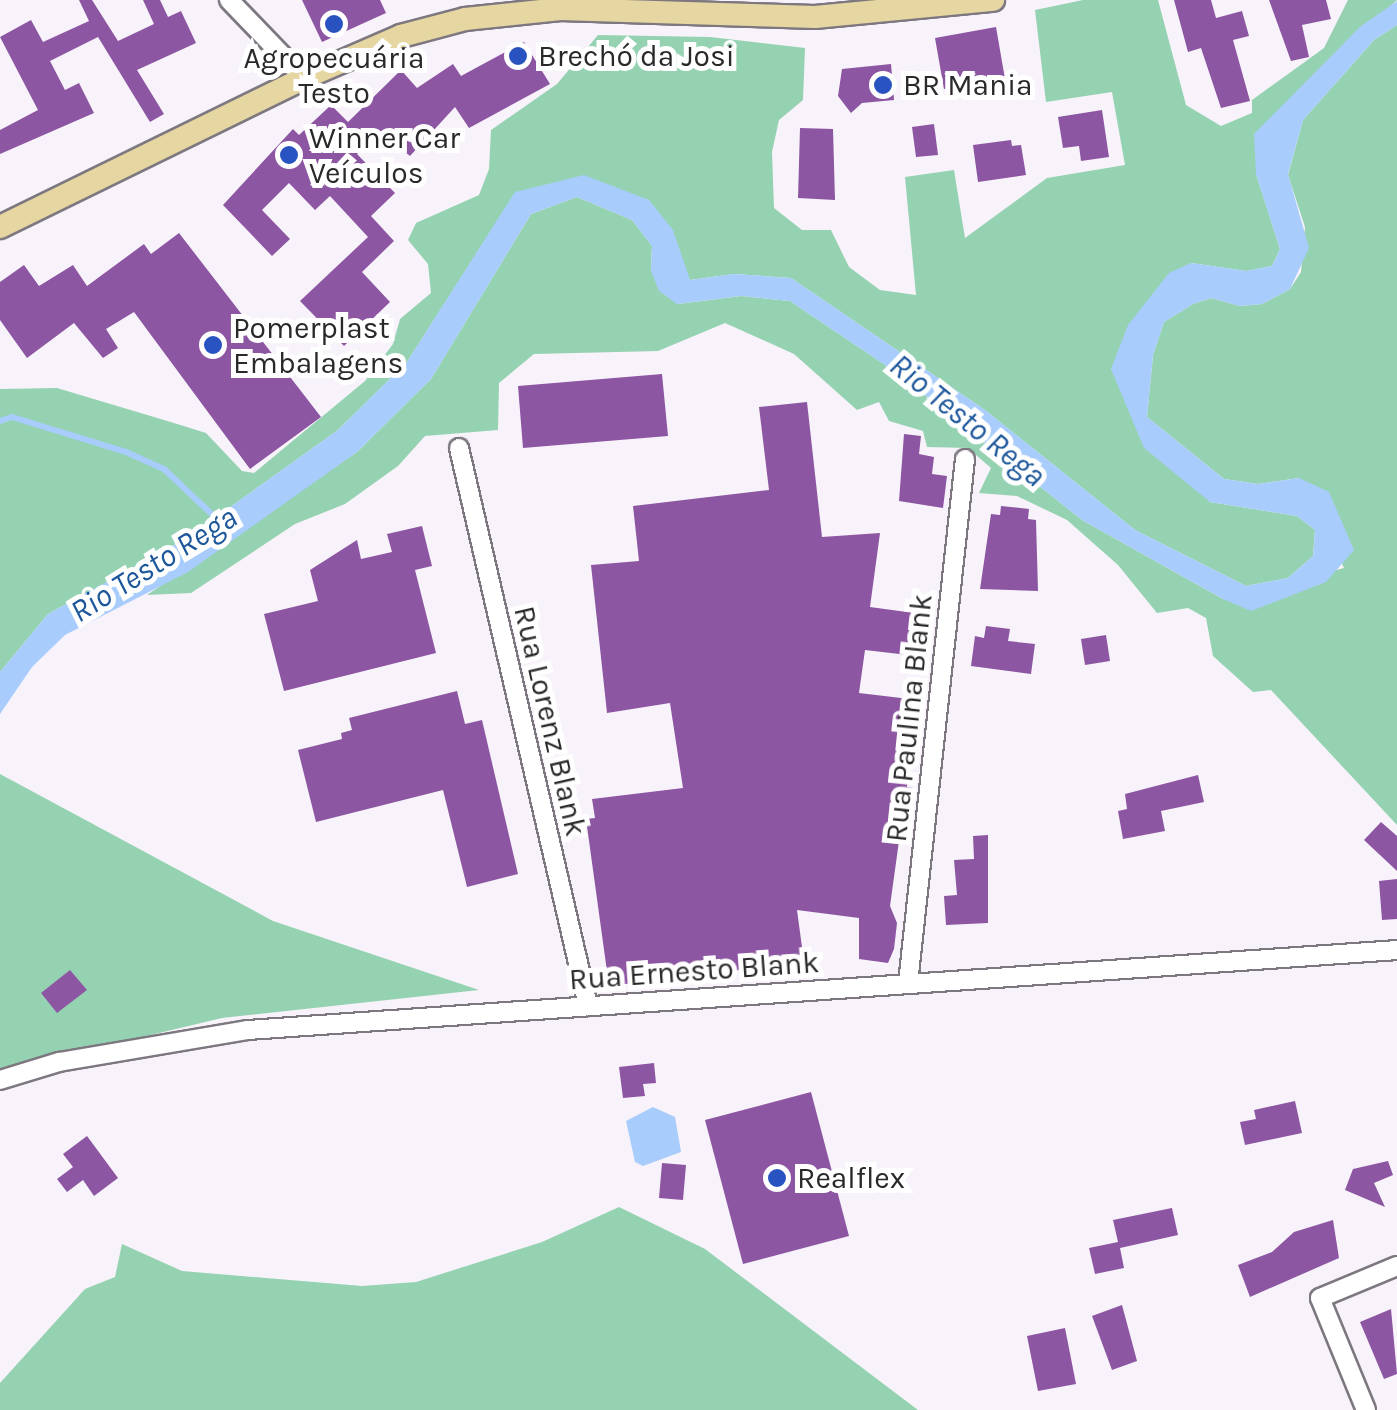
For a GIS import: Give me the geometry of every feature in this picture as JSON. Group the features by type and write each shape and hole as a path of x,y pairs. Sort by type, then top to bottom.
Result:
{"main road":[{"path":"704,12 757,0"},
{"path":"0,227 304,78 402,36 497,13 704,12 993,0"}],"street":[{"path":"229,0 304,78"},
{"name":"Rua Lorenz Blank","path":"459,448 588,1006"},
{"name":"Rua Paulina Blank","path":"908,983 965,459"},
{"name":"Rua Ernesto Blank","path":"0,1080 185,1038 1397,950"},
{"path":"1366,1410 1320,1298 1397,1266"}],"green space":[{"path":"1083,0 1158,0 1186,105 1221,126 1252,113 1252,100 1324,48 1348,0 1397,0 1319,70 1256,174 1280,249 1272,266 1246,271 1191,263 1111,369 1210,502 1297,516 1315,530 1313,556 1288,578 1246,586 1135,530 985,410 791,278 734,274 690,280 649,200 515,193 407,362 338,430 187,538 48,614 0,672 0,389 57,388 206,433 242,471 254,473 365,381 393,344 400,319 431,293 428,264 408,240 416,223 479,195 489,169 491,130 557,84 598,35 710,37 805,48 803,100 779,120 772,152 774,208 802,230 831,230 849,267 880,290 916,295 905,177 954,170 965,238 1047,178 1125,165 1112,92 1046,102 1035,10"},
{"path":"1397,25 1397,825 1271,690 1253,692 1213,656 1206,618 1188,608 1157,613 1118,565 1067,520 1017,496 979,493 991,468 968,448 927,447 923,431 889,421 879,402 857,410 794,354 725,323 658,351 534,354 499,383 498,430 425,436 398,466 345,504 295,524 191,593 147,595 357,452 431,379 531,214 577,197 632,220 652,246 651,271 677,304 741,296 790,301 897,373 1082,520 1223,599 1344,568 1299,478 1258,484 1224,479 1147,417 1153,355 1164,322 1193,304 1211,298 1240,306 1262,304 1290,289 1301,272 1305,227 1288,175 1303,120 1374,40"},
{"path":"0,774 273,921 479,990 222,1018 0,1071"},
{"path":"619,1207 705,1249 918,1410 0,1410 0,1383 85,1289 115,1277 122,1244 182,1271 362,1286 416,1282 542,1242"}],"water":[{"name":"Rio Testo Rega","path":"1397,1 1397,25 1374,40 1303,120 1288,174 1309,248 1290,289 1262,304 1240,306 1211,298 1193,304 1164,322 1153,355 1147,417 1224,479 1258,484 1299,478 1329,492 1354,550 1326,582 1251,611 1223,599 1082,520 897,373 790,301 741,296 677,304 659,291 651,271 652,246 632,220 577,197 531,214 431,379 357,452 188,572 65,635 32,667 0,714 0,672 48,614 187,538 338,430 407,362 515,192 584,175 649,200 673,230 690,280 734,274 791,278 985,410 1135,530 1246,586 1288,578 1313,556 1315,530 1297,516 1210,502 1144,448 1111,369 1128,325 1169,273 1191,263 1246,271 1272,266 1280,249 1256,174 1254,134 1361,26"},
{"path":"653,1107 675,1117 681,1152 643,1166 635,1162 626,1121"}],"building":[{"path":"79,0 92,0 118,41 154,24 143,0 160,0 168,17 181,11 196,43 137,70 164,114 150,122 98,37 50,61 65,90 79,83 94,113 0,154 0,130 38,110 0,37 31,20 43,42 89,21"},
{"path":"302,0 380,0 386,13 322,42"},
{"path":"1174,0 1211,0 1216,18 1242,11 1249,36 1233,40 1250,101 1221,108 1201,48 1188,52"},
{"path":"1269,0 1326,0 1331,19 1302,25 1309,57 1291,61"},
{"path":"996,27 1005,79 944,89 935,38"},
{"path":"524,42 550,84 469,128 455,107 410,156 380,132 357,154 395,193 371,216 394,241 362,272 390,302 344,346 300,301 368,237 330,196 315,210 289,183 262,210 290,239 272,256 223,205 293,129 299,135 331,105 348,122 401,70 417,88 453,64 461,76"},
{"path":"891,64 894,100 862,103 851,113 838,96 842,69"},
{"path":"1102,110 1109,157 1081,161 1079,146 1063,148 1058,117"},
{"path":"934,124 938,155 916,157 912,127"},
{"path":"800,128 833,129 835,200 798,198"},
{"path":"1011,140 1012,146 1021,145 1026,175 978,182 973,145"},
{"name":"Pomerplast Embalagens","path":"179,233 321,417 250,469 134,312 106,329 118,348 103,358 74,323 27,358 0,320 0,282 24,265 39,286 73,265 87,286 144,244 151,254"},
{"path":"662,374 668,436 523,448 518,386"},
{"path":"807,402 822,537 880,533 870,607 914,613 908,655 865,650 859,693 918,700 907,787 913,788 911,807 903,812 890,906 897,923 894,949 888,963 859,959 859,918 797,910 804,962 609,986 586,819 595,818 592,799 683,788 670,703 607,713 591,565 639,561 633,506 769,490 759,407"},
{"path":"904,434 921,436 919,454 934,457 932,474 947,476 943,508 899,501"},
{"path":"1001,506 1029,509 1028,519 1036,520 1038,591 980,589 991,514 1000,515"},
{"path":"422,526 432,566 415,570 436,653 284,691 264,614 318,601 310,570 357,540 361,559 392,552 387,534"},
{"path":"986,626 1010,629 1008,641 1035,644 1031,674 971,666 975,636 984,638"},
{"path":"1106,635 1110,661 1085,665 1081,639"},
{"path":"457,691 465,724 482,720 518,874 467,887 443,790 316,822 298,750 342,739 341,733 352,730 349,718"},
{"path":"1198,775 1204,802 1161,811 1165,831 1123,839 1118,811 1127,809 1125,794"},
{"path":"1381,822 1397,836 1397,871 1364,840"},
{"path":"988,835 988,923 946,925 944,896 957,895 954,860 974,859 973,836"},
{"path":"1397,879 1397,919 1382,920 1379,881"},
{"path":"70,970 87,990 57,1013 41,993"},
{"path":"654,1063 656,1083 643,1084 645,1096 623,1098 619,1067"},
{"name":"Realflex","path":"811,1092 849,1236 743,1264 705,1120"},
{"path":"1295,1101 1302,1133 1245,1145 1240,1122 1256,1119 1254,1110"},
{"path":"87,1136 118,1178 94,1196 83,1180 67,1192 57,1179 73,1167 63,1154"},
{"path":"1388,1161 1393,1175 1374,1183 1385,1207 1345,1190 1353,1169"},
{"path":"662,1163 686,1165 683,1200 659,1198"},
{"path":"1172,1208 1178,1235 1120,1248 1124,1268 1095,1274 1089,1248 1118,1242 1113,1220"},
{"path":"1333,1220 1339,1258 1250,1297 1238,1265 1272,1252 1294,1232"},
{"path":"1122,1305 1137,1361 1112,1370 1092,1316"},
{"path":"1391,1309 1397,1374 1384,1379 1360,1322"},
{"path":"1065,1328 1076,1384 1038,1391 1027,1336"}],"waterway":[{"name":"Rio Testo Rega","path":"0,421 12,417 126,452 164,469 218,520"}],"place":[{"name":"Agropecuária Testo","path":"334,24"},
{"name":"Brechó da Josi","path":"518,56"},
{"name":"BR Mania","path":"883,85"},
{"name":"Winner Car Veículos","path":"289,155"},
{"name":"Pomerplast Embalagens","path":"213,345"},
{"name":"Realflex","path":"777,1178"}]}
